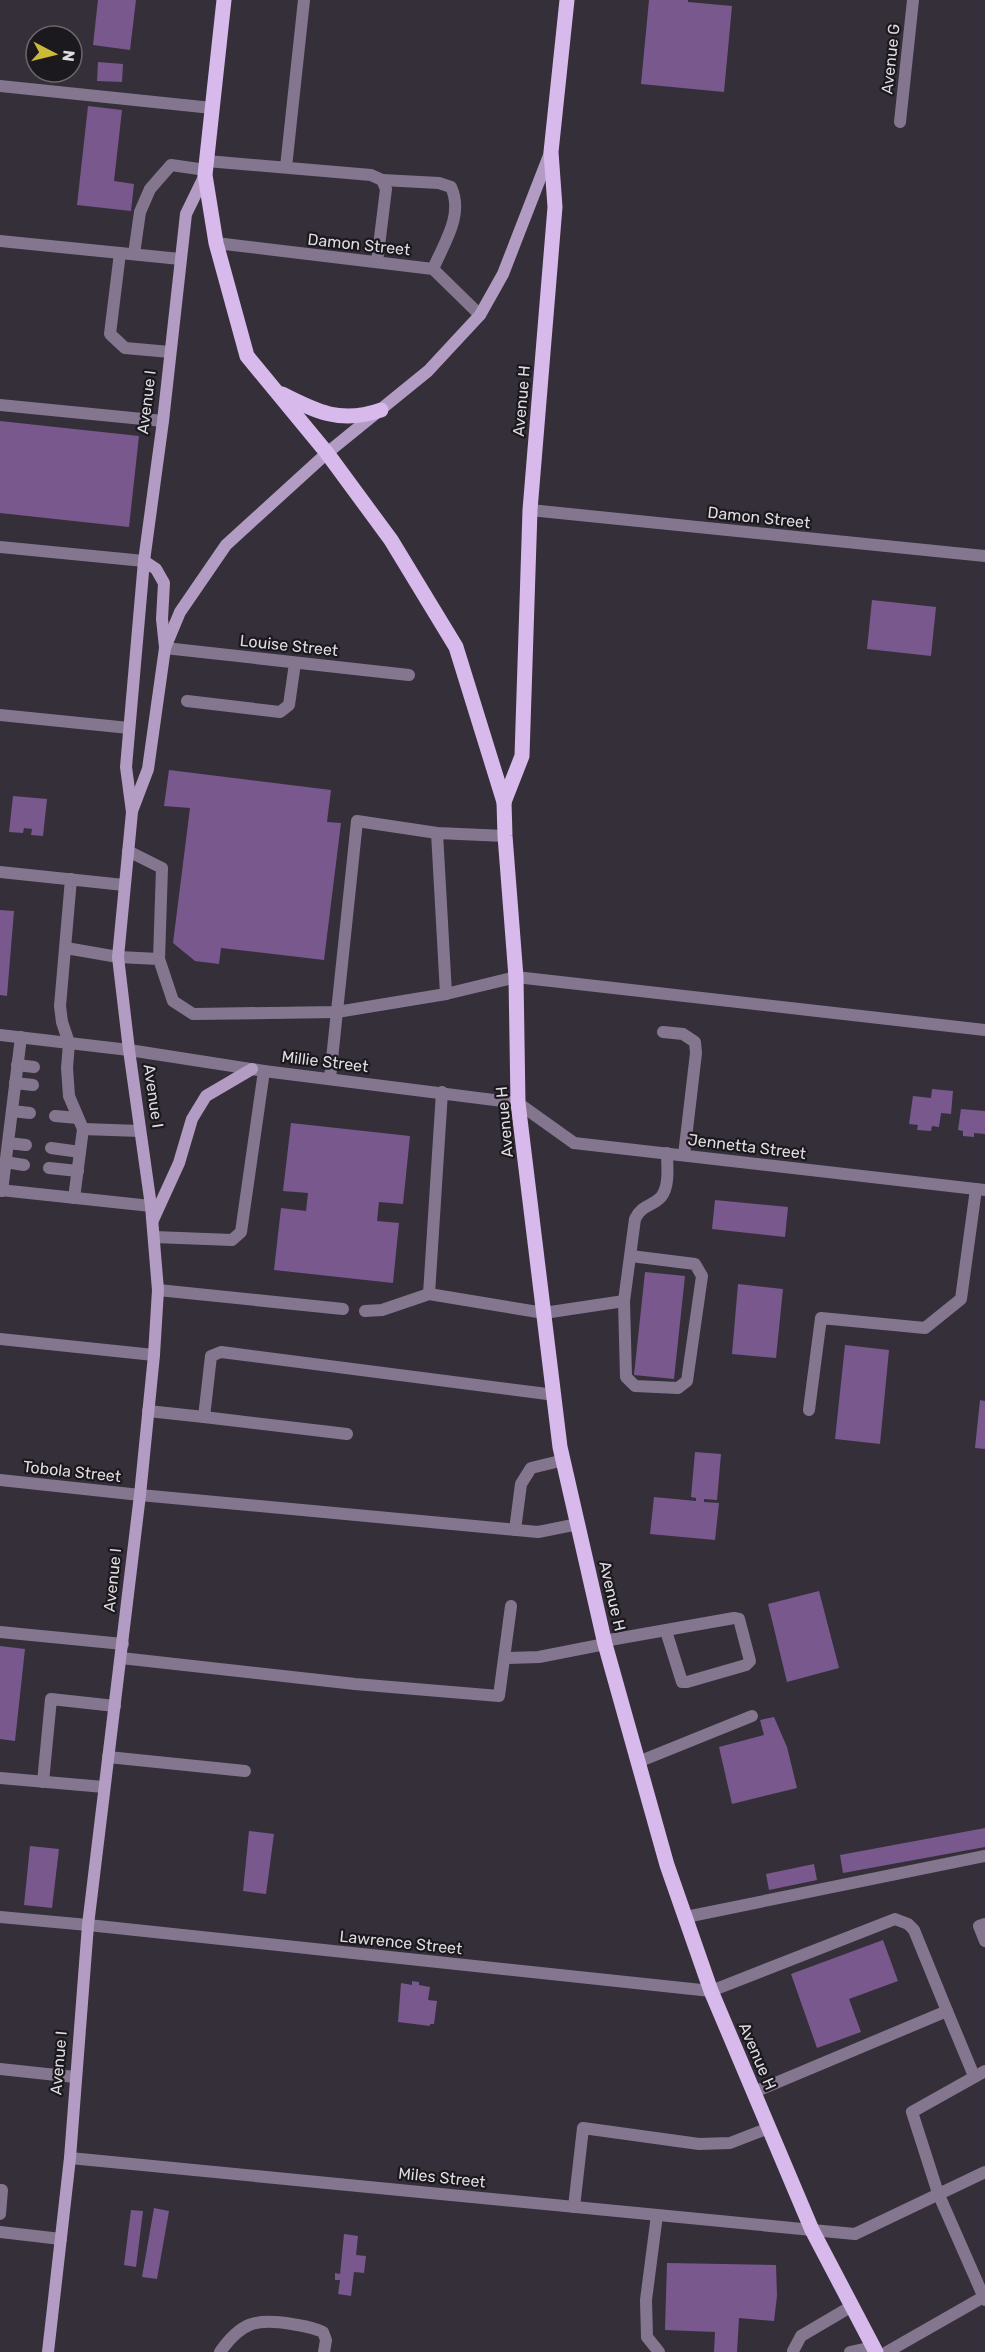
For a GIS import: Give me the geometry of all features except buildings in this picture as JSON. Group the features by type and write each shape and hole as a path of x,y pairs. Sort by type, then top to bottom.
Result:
{"main road":[{"name":"Avenue I","path":"132,812 126,767 144,561 163,421 186,214 206,169 224,0"},
{"name":"Avenue H","path":"504,802 522,756 530,510 555,207 550,152 567,0"},
{"name":"Avenue I","path":"48,2352 70,2158 88,1925 123,1644 154,1355 158,1290 153,1221 118,957 132,812 147,769 165,648 180,612 226,545 327,453 428,371 480,315 503,274 550,152"},
{"name":"Avenue H","path":"206,169 216,243 247,356 327,453 391,540 456,646 504,802 516,977 518,1103 564,1460 605,1643 666,1865 711,1991 812,2230 852,2306 879,2350"},
{"path":"268,382 281,393 314,410 360,417 381,410"},
{"path":"144,561 156,569 164,583 162,619 165,648"},
{"path":"153,1221 179,1163 192,1119 206,1096 258,1070"}],"street":[{"path":"286,167 304,0"},
{"name":"Avenue G","path":"900,122 913,0"},
{"path":"0,86 212,108"},
{"path":"134,254 140,212 150,189 171,165 206,169 286,167 371,175 382,180 439,183 451,187 456,199 456,216 433,269 480,315"},
{"path":"377,262 386,189 382,180"},
{"path":"0,241 180,259"},
{"name":"Damon Street","path":"216,243 433,269"},
{"path":"120,253 110,334 126,348 170,352"},
{"path":"0,405 163,421"},
{"name":"Damon Street","path":"530,510 985,556"},
{"path":"0,548 144,561"},
{"name":"Louise Street","path":"165,648 409,675"},
{"path":"187,701 280,712 289,705 295,663"},
{"path":"0,715 129,728"},
{"path":"330,1078 357,821 437,833 505,836"},
{"path":"437,833 446,994"},
{"path":"128,851 162,868 159,959 173,1001 194,1014 337,1012 446,994 516,977 985,1030"},
{"path":"0,872 124,885"},
{"path":"71,879 60,1006 62,1022 69,1043 63,1070 63,1088 81,1124 74,1198"},
{"path":"66,948 118,957 159,959"},
{"path":"663,1032 682,1034 695,1042 696,1053 684,1155"},
{"name":"Millie Street","path":"0,1035 129,1050 258,1070 518,1103"},
{"path":"21,1037 1,1190 151,1206"},
{"path":"17,1065 34,1067"},
{"path":"154,1237 232,1240 241,1232 258,1070"},
{"path":"15,1083 33,1085"},
{"path":"429,1294 442,1092"},
{"name":"Jennetta Street","path":"518,1103 574,1143 980,1189"},
{"path":"12,1111 30,1113"},
{"path":"55,1116 81,1124 140,1131"},
{"path":"8,1143 26,1145"},
{"path":"51,1148 80,1152"},
{"path":"631,1256 695,1264 702,1276 687,1381 678,1388 635,1386 626,1377 624,1301 635,1219 640,1210 661,1197 667,1186 667,1153"},
{"path":"5,1162 24,1165"},
{"path":"49,1168 78,1172"},
{"path":"809,1410 821,1318 926,1329 961,1299 980,1189"},
{"path":"158,1290 343,1309"},
{"path":"365,1311 382,1310 429,1294 544,1313 624,1301"},
{"path":"0,1339 154,1355"},
{"path":"204,1417 211,1356 221,1352 555,1395"},
{"path":"148,1411 347,1434"},
{"path":"515,1530 521,1484 531,1468 564,1460"},
{"name":"Tobola Street","path":"0,1480 538,1532 578,1524"},
{"path":"121,1658 356,1684 499,1696 511,1606"},
{"path":"504,1658 539,1656 666,1631 734,1618 739,1619 750,1661 746,1665 682,1682 666,1631"},
{"path":"0,1632 123,1644"},
{"path":"43,1782 51,1699 115,1706"},
{"path":"638,1762 752,1716"},
{"path":"108,1757 245,1771"},
{"path":"0,1778 104,1787"},
{"path":"686,1917 985,1856"},
{"name":"Lawrence Street","path":"0,1917 711,1991"},
{"path":"711,1991 895,1919 908,1924 914,1930 947,2011 979,2074 912,2112 938,2193 984,2298 879,2350 850,2352"},
{"path":"985,1924 980,1926 985,1941"},
{"path":"754,2092 947,2011"},
{"path":"0,2069 75,2077"},
{"path":"574,2207 583,2128 699,2144 730,2143 769,2128"},
{"name":"Miles Street","path":"70,2158 855,2234 985,2172"},
{"path":"0,2190 2,2190 0,2214"},
{"path":"657,2215 646,2300 647,2337 659,2352"},
{"path":"0,2232 61,2239"},
{"path":"790,2352 801,2337 852,2306"},
{"path":"220,2352 229,2339 243,2326 275,2321 315,2328 323,2332 326,2340 324,2352"}]}
